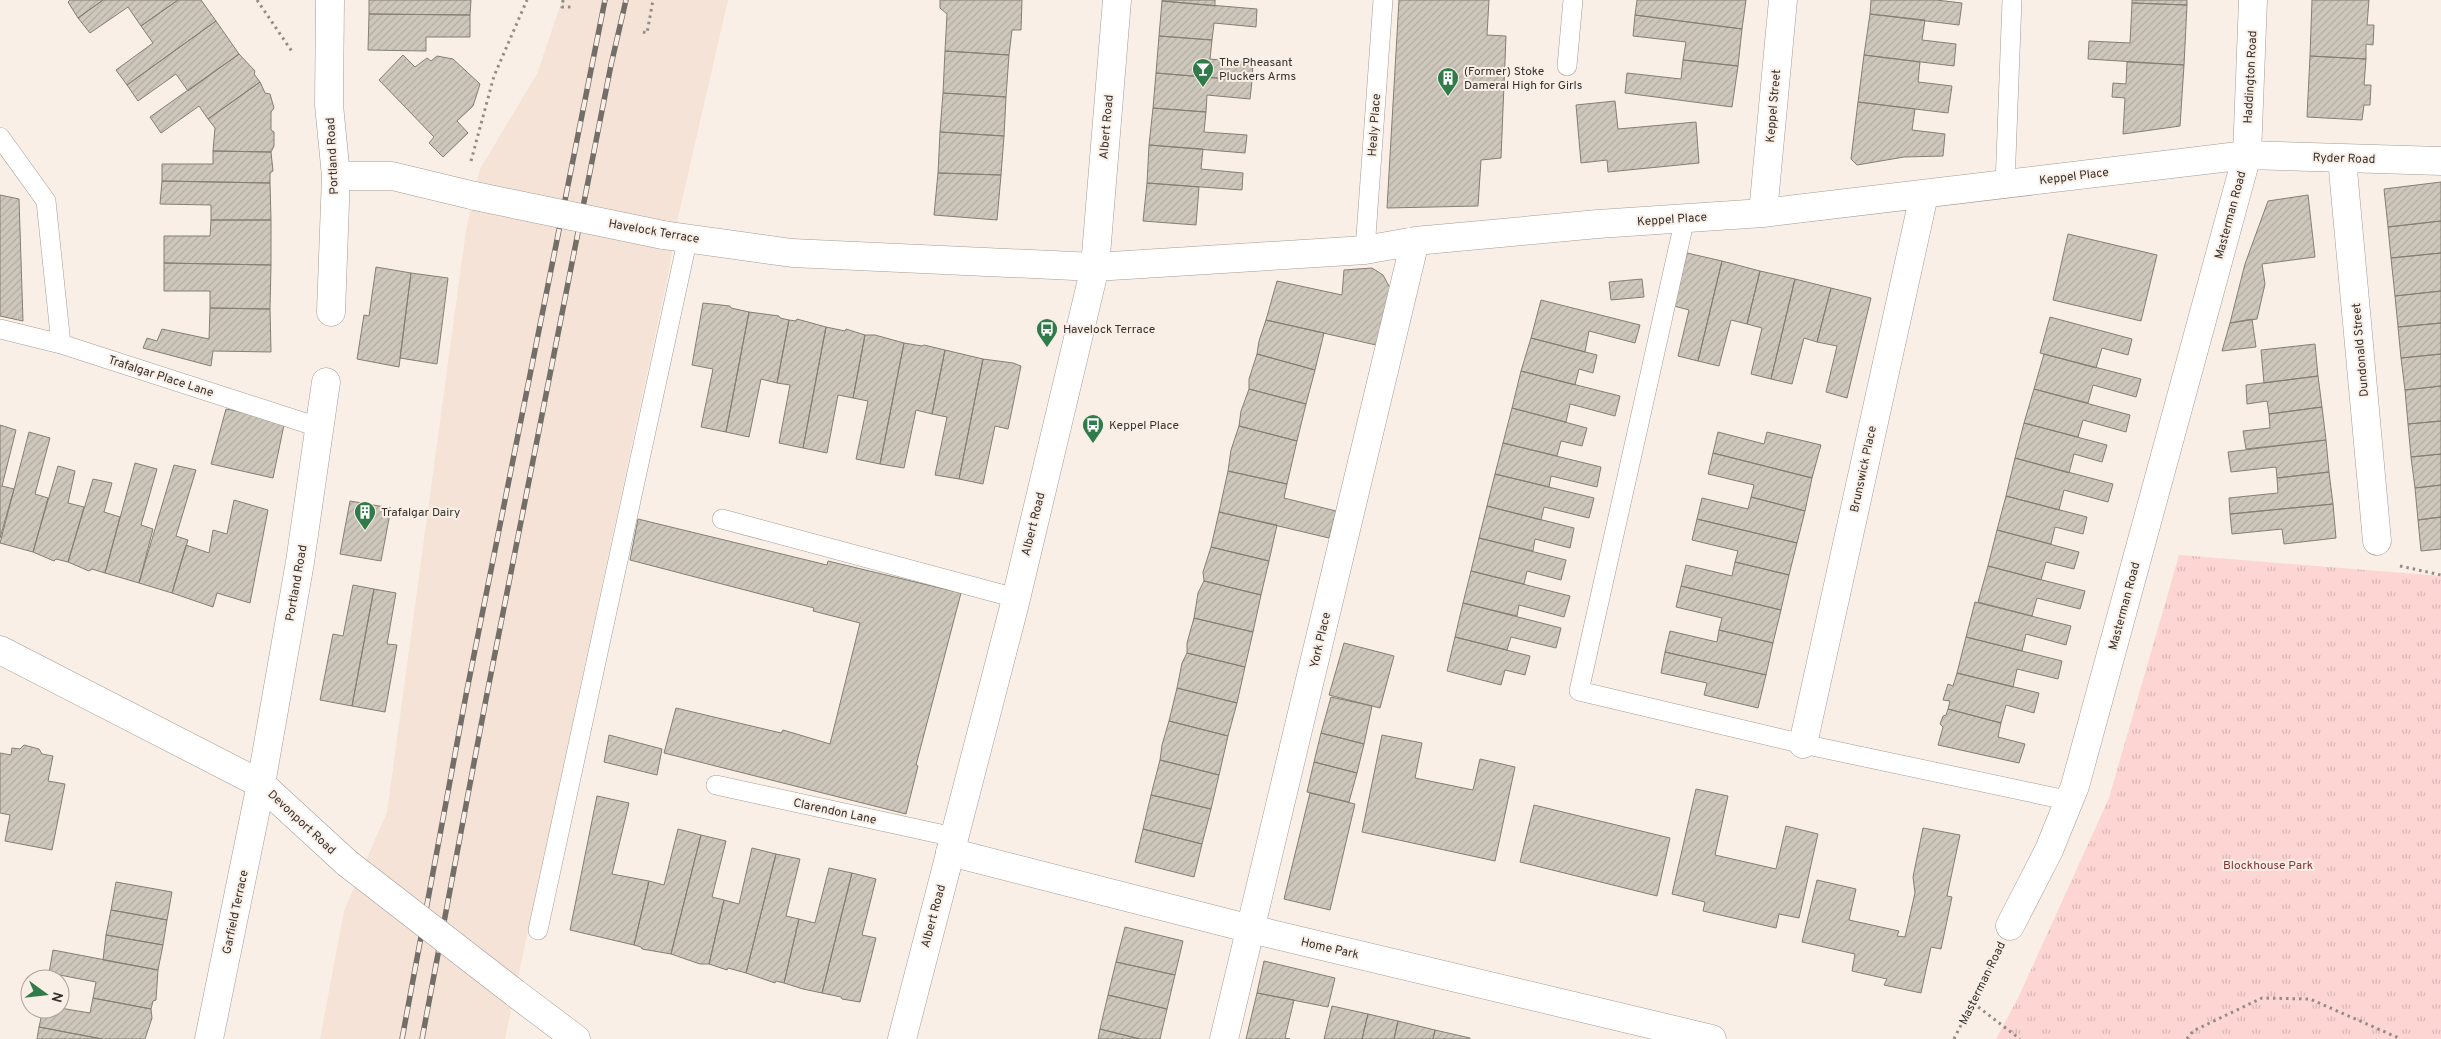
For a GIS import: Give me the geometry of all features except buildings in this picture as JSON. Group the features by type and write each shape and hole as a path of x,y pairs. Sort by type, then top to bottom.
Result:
{"street":[{"name":"Portland Road","path":"330,0 329,105 336,176 331,312"},
{"name":"Albert Road","path":"902,1039 1016,598 1095,267 1117,0"},
{"name":"Keppel Street","path":"1763,213 1783,0"},
{"name":"Haddington Road","path":"2246,155 2254,0"},
{"name":"Keppel Place","path":"1095,267 1365,250 1415,240 1763,213 2246,155"},
{"name":"Ryder Road","path":"2246,155 2441,161"},
{"name":"Masterman Road","path":"2010,926 2070,801 2246,155"},
{"name":"Dundonald Street","path":"2342,158 2377,541"},
{"name":"Havelock Terrace","path":"336,176 392,176 468,194 675,236 792,253 1095,267"},
{"name":"Brunswick Place","path":"1803,744 1924,195"},
{"name":"York Place","path":"1224,1039 1415,240"},
{"name":"Portland Road","path":"261,784 321,428 326,382"},
{"name":"Devonport Road","path":"0,650 261,784 347,863 576,1039"},
{"name":"Garfield Terrace","path":"209,1039 261,784"},
{"name":"Home Park","path":"952,844 1250,929 1712,1039"}],"lane":[{"name":"Healy Place","path":"1365,250 1382,0"},
{"path":"1567,66 1573,0"},
{"path":"2005,185 2012,0"},
{"path":"0,137 46,202 61,344"},
{"path":"1685,218 1579,691 1803,744 2070,801"},
{"path":"538,930 675,236"},
{"name":"Trafalgar Place Lane","path":"0,329 61,344 321,428"},
{"path":"722,518 1016,598"},
{"name":"Clarendon Lane","path":"716,786 952,844"}],"path":[{"path":"468,194 494,76 527,0"},
{"path":"563,0 562,7 573,7"},
{"path":"643,32 647,33 653,0"},
{"name":"Masterman Road","path":"1954,1039 2010,926"},
{"path":"2187,1039 2193,1031 2262,998 2310,999 2401,1039"},
{"path":"1973,1003 2020,1039"}],"shaded area":[{"path":"562,0 728,0 677,222 668,275 505,1039 320,1039 344,911 387,812 466,230 480,169 537,74"}],"green space":[{"name":"Blockhouse Park","path":"2179,555 2441,576 2441,1039 1996,1039 2019,996 2109,798"}],"railway":[{"path":"402,1039 466,695 605,0"},
{"path":"422,1039 486,699 611,65 626,0"}],"place":[{"name":"The Pheasant Pluckers Arms","path":"1203,88"},
{"name":"(Former) Stoke Dameral High for Girls","path":"1448,97"},
{"name":"Havelock Terrace","path":"1047,348"},
{"name":"Keppel Place","path":"1093,444"},
{"name":"Trafalgar Dairy","path":"365,531"}]}
